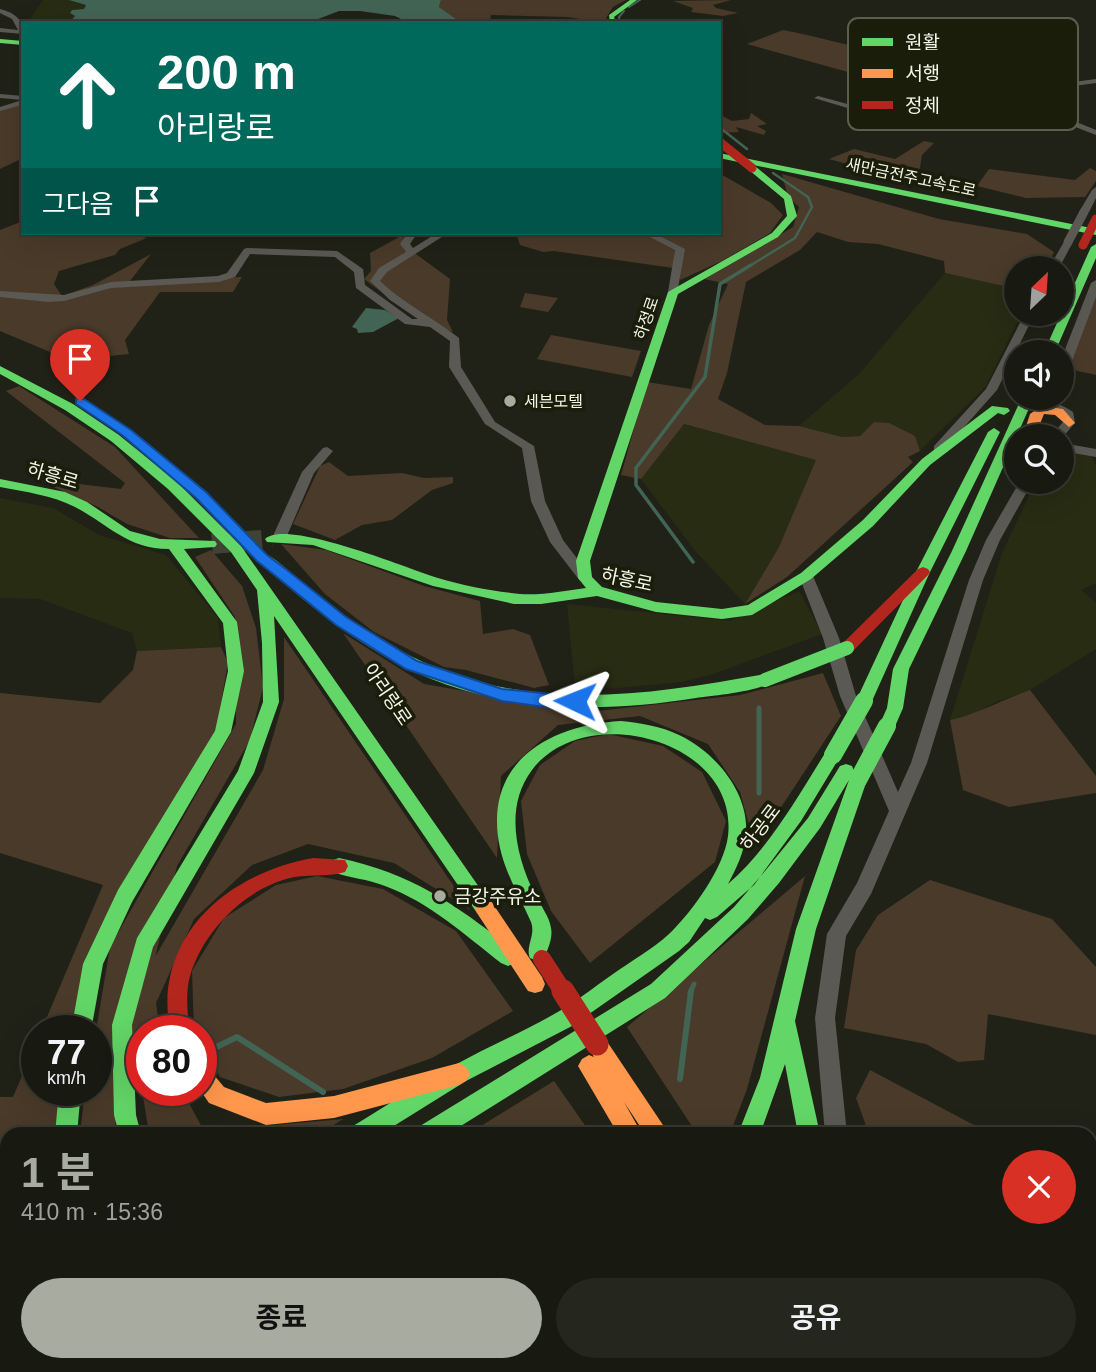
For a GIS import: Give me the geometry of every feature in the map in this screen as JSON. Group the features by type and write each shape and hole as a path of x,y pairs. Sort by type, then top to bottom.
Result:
{"main road":[{"path":"612,21 611,16 634,0"},
{"path":"0,39 21,41"},
{"name":"새만금전주고속도로","path":"721,148 1096,225"},
{"name":"새만금전주고속도로","path":"721,148 1096,232"},
{"name":"하정로","path":"585,578 583,561 673,292 787,227 794,209 790,201 752,168 721,149"},
{"path":"1055,340 1086,246 1090,215"},
{"path":"1074,268 1086,246"},
{"path":"0,359 80,401 127,432 201,495 262,558 302,611"},
{"name":"아리랑로","path":"0,369 69,407 115,438 173,486 236,549 264,585 457,865 582,1054 627,1127"},
{"name":"하흥로","path":"276,538 323,544 438,583 514,599 541,599 597,591 656,607 722,614 752,610 806,576 868,523 926,462 996,409 1004,411"},
{"path":"752,1127 771,1078 806,929 852,776 882,720 895,708 901,669 946,579 1015,410"},
{"path":"1033,424 1036,414 1041,410 1059,412 1069,423"},
{"name":"하공로","path":"372,1127 459,1074 565,1019 672,945 747,879 795,816 864,701 923,572 1004,411"},
{"name":"하흥로","path":"0,483 60,495 82,505 125,534 160,544 210,544"},
{"path":"946,579 1008,494"},
{"path":"84,1015 93,964 125,896 223,732 236,671 230,622 174,545"},
{"path":"262,558 341,621 411,665 502,695 551,701 650,700 765,680 847,648 923,572"},
{"path":"585,578 597,591"},
{"path":"128,1127 125,1115 122,1026 144,944 246,773 271,702 270,643 264,585"},
{"path":"653,1127 536,950 542,932 510,859 505,816 513,784 527,762 550,744 575,732 603,727 645,730 685,744 712,766 739,818 735,847 722,877 672,945"},
{"name":"하공로","path":"439,1127 658,990 741,912 852,776"},
{"path":"176,1015 184,960 210,916 254,882 306,864 358,869 390,878 421,892 538,988"},
{"path":"786,1014 807,1127"},
{"path":"217,1095 266,1114 334,1107 459,1074"},
{"path":"67,1127 69,1106"}],"street":[{"path":"0,11 10,14 21,26"},
{"path":"0,30 21,31"},
{"path":"1078,84 1096,81"},
{"path":"0,96 21,101"},
{"path":"818,98 848,106"},
{"path":"0,109 21,101"},
{"path":"1078,126 1096,134"},
{"path":"1090,215 1096,190"},
{"path":"411,235 405,244 411,252"},
{"path":"440,235 383,270 375,281 386,294 436,324 455,340 454,367 491,424 528,446 538,502 557,542 585,578"},
{"path":"651,235 680,249 673,292"},
{"path":"1071,256 1086,246"},
{"path":"0,294 56,299 111,285 219,279 231,275 247,251 337,254 359,271 360,286 409,322 436,324"},
{"path":"1074,341 1096,285"},
{"path":"926,462 991,390 1023,326"},
{"path":"1065,410 1069,415 1069,423"},
{"path":"1074,449 1096,453"},
{"path":"276,538 308,472 327,451"},
{"path":"835,1127 825,1018 837,934 864,888 919,764 976,580 1013,494"},
{"path":"806,576 831,638 848,696 897,810"}],"shaded area":[{"path":"43,0 69,0 86,4 84,9 72,10 70,13 75,16 71,21 21,20 30,19"},
{"path":"69,0 441,0 439,7 459,21 405,21 395,16 339,11 313,21 71,21 75,16 70,13 72,10 84,9 86,5"},
{"path":"441,0 626,0 613,7 606,18 607,21 491,15 490,20 494,21 459,21 439,7"},
{"path":"731,0 713,5 738,13 723,16 691,12 693,8 673,1"},
{"path":"783,30 848,44 848,72 747,44"},
{"path":"21,105 21,159 0,169 0,107"},
{"path":"751,113 767,124 757,126 766,131 764,135 736,127 739,132 721,133 721,115 732,121 749,119"},
{"path":"924,141 934,143 922,155 919,174 861,168 829,159 854,149 895,159"},
{"path":"1090,168 1096,171 1096,181 1085,197 1026,198 977,186 989,169 1075,180"},
{"path":"721,174 771,203 783,215 770,233 722,261 680,280 681,248 656,235 721,235"},
{"path":"782,174 939,219 1027,234 1054,252 1052,256 1004,256 1004,286 945,273 944,261 878,244 848,242 817,232 800,250 746,282 727,373 718,399 765,425 799,426 842,437 860,436 874,422 889,423 915,436 920,451 908,457 913,462 787,577 745,604 779,547 816,460 684,424 641,479 621,475 647,382 691,389 709,325 728,284 704,279 793,227 799,207 788,197"},
{"path":"21,222 21,235 139,235 147,238 120,249 115,255 59,271 54,284 62,296 93,285 151,254 130,281 242,277 233,292 160,292 125,340 129,354 69,360 0,331 0,230"},
{"path":"403,235 404,250 416,254 450,279 447,320 453,332 418,319 364,279 371,271 370,253"},
{"path":"517,235 647,235 675,249 673,268 554,251 543,252 520,245"},
{"path":"945,273 1004,286 1004,326 1016,326 1009,340 1004,340 1004,350 986,386 920,451 915,436 874,422 860,436 842,437 799,426 859,374"},
{"path":"525,293 558,298 548,312 520,307"},
{"path":"1096,296 1096,375 1074,370 1074,355"},
{"path":"366,308 385,310 399,318 373,332 358,333 357,329 352,327"},
{"path":"551,335 641,351 632,377 537,359"},
{"path":"19,386 115,447 199,538 170,538 127,524 98,507 36,479 121,489 125,483 6,391"},
{"path":"683,424 817,460 779,547 745,604 696,552 641,479"},
{"path":"1074,452 1091,454 1096,466 1096,583 1081,590 1096,602 1096,649 1030,690 998,701 970,716 950,720 1002,553 1030,494 1074,494"},
{"path":"329,462 348,476 402,473 424,478 453,477 453,483 432,490 392,520 362,525 335,540 293,524 320,466"},
{"path":"0,498 53,508 99,535 166,555 218,618 221,647 137,651 132,633 40,599 0,598"},
{"path":"281,544 326,550 424,586 480,601 483,634 513,629 530,635 549,685 534,688 444,667 374,632 325,594"},
{"path":"211,550 242,586 256,628 263,687 250,740 177,866 141,1015 126,1015 126,1080 115,1127 81,1127 83,1106 112,1106 112,1015 99,1015 110,947 236,724 235,617 195,557"},
{"path":"799,591 822,634 713,674 682,682 619,688 575,686 567,604 730,621"},
{"path":"343,633 424,684 588,712 740,695 823,673 841,716 755,847 740,792 708,744 640,716 558,725 501,776 497,858"},
{"path":"284,637 470,910 394,863 308,844 252,865 194,919 156,1003 158,1015 141,1015 151,964 263,770 284,699"},
{"path":"221,647 228,663 216,730 77,1015 48,1015 103,885 0,853 0,693 100,703 133,670 137,651"},
{"path":"1030,690 1096,776 1096,793 1009,807 963,790 950,720"},
{"path":"608,734 663,746 702,772 726,821 715,862 590,963 551,911 527,854 521,801 540,765 575,741"},
{"path":"317,876 383,889 456,931 513,1011 432,1058 343,1089 279,1097 220,1077 217,1072 217,1015 193,1015 192,971 224,918 276,885"},
{"path":"805,876 747,1089 733,1127 692,1127 627,1027"},
{"path":"930,880 1052,919 1096,967 1096,1035 988,1014 984,1060 958,1062 926,1044 844,1028 856,950 878,915"},
{"path":"870,1070 980,1127 866,1127 856,1098"},
{"path":"21,1078 21,1106 58,1106 56,1127 0,1127 0,1097 13,1097"},
{"path":"554,1081 586,1127 479,1127"},
{"path":"145,1106 191,1106 202,1127 148,1127"},
{"path":"343,1119 331,1127 250,1127"}],"waterway":[{"path":"629,7 640,0"},
{"path":"620,21 619,17 624,11"},
{"path":"721,129 747,149"},
{"path":"748,267 795,238 812,207 808,197 773,173"},
{"path":"693,562 636,485 636,468 705,377 720,284 751,265"},
{"path":"759,708 759,793"},
{"path":"690,993 694,984"},
{"path":"680,1079 691,991"},
{"path":"217,1047 237,1037 323,1092"}],"tunnel":[{"path":"212,544 272,539"}],"traffic: fast":[{"path":"612,21 611,16 634,0"},
{"path":"0,41 21,43"},
{"path":"721,155 1096,232"},
{"path":"597,591 585,578 583,561 673,292 775,235 792,216 788,198 752,168"},
{"path":"1054,340 1096,247"},
{"path":"0,369 69,407 115,438 173,486 236,549 484,907"},
{"path":"272,539 314,541 438,583 514,599 541,599 597,591 656,607 722,614 752,610 806,576 868,523 926,462 996,409 1004,411"},
{"path":"901,669 959,551 1022,410"},
{"path":"923,572 994,432"},
{"path":"0,483 60,495 82,505 125,534 160,544 210,544"},
{"path":"84,1015 93,964 125,896 223,732 236,671 230,622 174,545"},
{"path":"262,558 333,615 390,652 452,681 496,693 540,700 630,700 765,680"},
{"path":"864,701 923,572"},
{"path":"128,1127 125,1115 122,1025 144,944 246,773 271,702 270,643 264,589"},
{"path":"765,680 847,648"},
{"path":"887,726 895,708 901,669"},
{"path":"833,755 864,701"},
{"path":"858,780 887,726"},
{"path":"537,952 542,927 517,875 506,829 508,799 513,785 527,763 546,747 569,735 594,729 621,727 672,739 694,751 720,780 730,797 736,816 736,842 726,870 710,896 672,945"},
{"path":"710,911 747,879 795,816 833,755"},
{"path":"439,1127 658,991 741,913 772,877 814,823 846,771"},
{"path":"752,1127 771,1078 806,929 858,780"},
{"path":"339,866 389,879 410,888 449,912 508,957"},
{"path":"372,1127 459,1074 565,1019 682,936"},
{"path":"788,1028 808,1127"},
{"path":"67,1127 69,1106"}],"traffic: slow":[{"path":"1033,424 1036,414 1041,410 1059,412 1069,423"},
{"path":"484,907 535,984"},
{"path":"597,1044 653,1127"},
{"path":"589,1066 627,1127"},
{"path":"217,1095 266,1114 334,1107 459,1074"}],"traffic: jam":[{"path":"721,143 752,168"},
{"path":"1083,245 1096,219"},
{"path":"847,648 923,572"},
{"path":"179,1015 180,977 189,952 202,930 219,910 262,880 313,866 339,866"},
{"path":"542,959 597,1044"}],"place":[{"name":"세븐모텔","path":"510,401"},
{"name":"금강주유소","path":"440,896"}],"route":[{"path":"80,401 127,432 201,495 262,558 282,574 341,621 411,665 502,695 575,701"}]}
